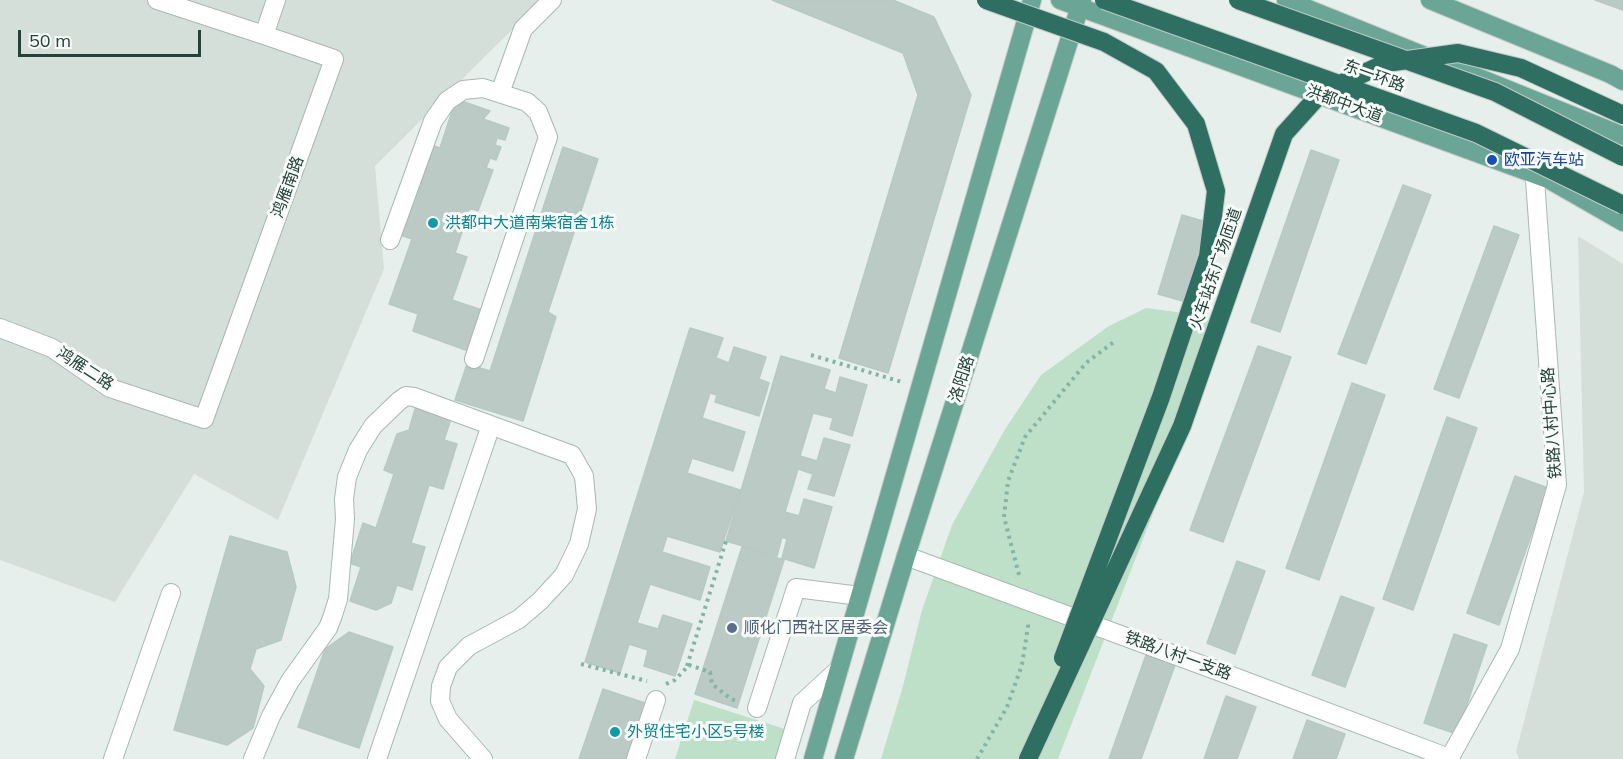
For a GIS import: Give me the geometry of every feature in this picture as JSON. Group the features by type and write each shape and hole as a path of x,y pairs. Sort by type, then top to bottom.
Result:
{"highway":[{"name":"火车站东广场匝道","path":"986,0 1104,42 1156,71 1196,124 1216,190 1208,256 1161,397 1027,759"},
{"name":"东一环路","path":"1104,0 1476,133 1623,205"},
{"name":"东一环路","path":"1238,0 1495,92 1623,157"},
{"name":"火车站东广场匝道","path":"1027,759 1182,426 1284,134 1313,101 1321,93 1386,63 1458,53 1521,68 1623,115"}],"main road":[{"path":"813,759 1032,0"},
{"name":"洪都中大道","path":"1059,0 1081,4 1548,179 1623,222"},
{"path":"1286,0 1623,136"},
{"path":"1430,0 1623,81"},
{"name":"洛阳路","path":"844,759 1081,4"}],"street":[{"path":"157,0 264,34 276,0"},
{"path":"500,93 523,29 552,0"},
{"name":"鸿雁南路","path":"204,419 334,59 264,34"},
{"path":"390,240 434,121 447,101 463,90 483,88 527,102 538,112 548,137 474,358"},
{"name":"铁路八村中心路","path":"1449,758 1510,650 1557,485 1535,180 1532,173"},
{"name":"鸿雁二路","path":"0,328 52,348 110,388 204,419"},
{"path":"253,759 290,681 328,628 332,618 338,599 347,477 357,450 373,426 406,396 572,455 584,476 587,509 579,544 564,575 540,601 519,619 469,646 448,667 441,686 440,701 448,719 483,759"},
{"path":"377,759 488,435"},
{"name":"铁路八村一支路","path":"906,556 1449,758"},
{"path":"757,708 796,588 860,596"},
{"path":"113,759 171,593"},
{"path":"785,759 802,704 839,669"},
{"path":"636,759 659,692"}],"path":[{"path":"977,759 1007,707 1022,665 1028,626 1018,566 1004,517 1008,481 1025,437 1086,363 1114,341"},
{"path":"811,355 920,387"},
{"path":"659,692 675,680 687,666 726,541"},
{"path":"581,664 650,682"},
{"path":"687,666 710,672 712,684 731,699 757,708"}],"shaded area":[{"path":"0,0 542,0 375,166 384,269 278,520 194,474 115,602 0,560"},
{"path":"1578,236 1623,264 1623,759 1519,759 1516,752 1584,492"}],"green space":[{"path":"1146,308 1207,316 1227,322 1058,759 881,759 903,686 922,610 952,525 1004,431 1041,375 1109,326"},
{"path":"694,700 785,729 775,759 675,759"}],"building":[{"path":"772,0 893,0 934,17 971,95 888,373 839,358 918,95 903,53"},
{"path":"1595,0 1623,0 1623,10"},
{"name":"洪都中大道南柴宿舍1栋","path":"456,99 490,111 483,119 509,128 505,140 497,138 495,145 501,147 496,160 490,158 486,168 493,170 478,211 470,208 455,253 467,257 452,300 485,311 471,352 413,331 418,314 389,304 412,239 397,234 414,185 420,188 434,146 440,148"},
{"name":"洪都中大道南柴宿舍1栋","path":"563,147 598,159 548,312 556,317 523,421 455,400 467,364 490,371"},
{"path":"1311,150 1339,160 1280,332 1251,322"},
{"path":"1403,185 1431,195 1366,364 1338,354"},
{"path":"1182,215 1210,223 1186,302 1158,294"},
{"path":"1494,226 1519,235 1459,398 1434,389"},
{"path":"690,328 723,338 716,358 729,363 734,347 766,357 759,379 769,383 759,416 715,402 717,395 710,393 702,418 745,432 733,471 692,458 687,473 740,490 720,552 667,536 662,552 710,567 700,600 650,584 637,623 658,629 663,615 692,624 675,676 644,666 648,650 629,644 620,673 585,662"},
{"path":"1258,346 1291,357 1223,542 1190,530"},
{"path":"781,356 830,370 824,389 836,393 840,377 867,385 852,436 830,429 833,418 813,413 800,456 817,461 824,438 850,445 834,496 808,489 813,474 798,469 785,512 799,516 804,499 832,507 814,568 782,558 787,539 782,537 777,556 726,541"},
{"path":"1352,383 1385,395 1319,580 1286,568"},
{"path":"417,402 453,413 444,440 457,444 443,489 429,485 411,543 425,547 412,590 397,585 391,603 376,610 350,601 361,567 350,563 363,523 376,528 394,474 384,470 397,434 409,430"},
{"path":"1447,417 1477,428 1413,610 1383,599"},
{"path":"1515,476 1548,488 1499,625 1467,613"},
{"path":"230,536 287,552 296,587 281,640 256,649 250,669 264,686 253,728 227,745 174,730"},
{"path":"742,547 784,560 737,708 695,694"},
{"path":"1237,561 1265,571 1235,654 1207,643"},
{"path":"1341,596 1374,608 1345,687 1312,675"},
{"path":"349,632 393,647 359,748 298,727 325,649"},
{"path":"1454,634 1487,645 1457,734 1424,723"},
{"path":"1146,655 1175,665 1141,759 1109,759"},
{"name":"外贸住宅小区5号楼","path":"603,689 651,705 633,759 579,759"},
{"path":"1226,696 1256,707 1237,759 1204,759"},
{"path":"1307,720 1345,734 1336,759 1293,759"}],"place":[{"name":"欧亚汽车站","path":"1492,160"},
{"name":"洪都中大道南柴宿舍1栋","path":"433,223"},
{"name":"顺化门西社区居委会","path":"732,628"},
{"name":"外贸住宅小区5号楼","path":"615,732"}]}
